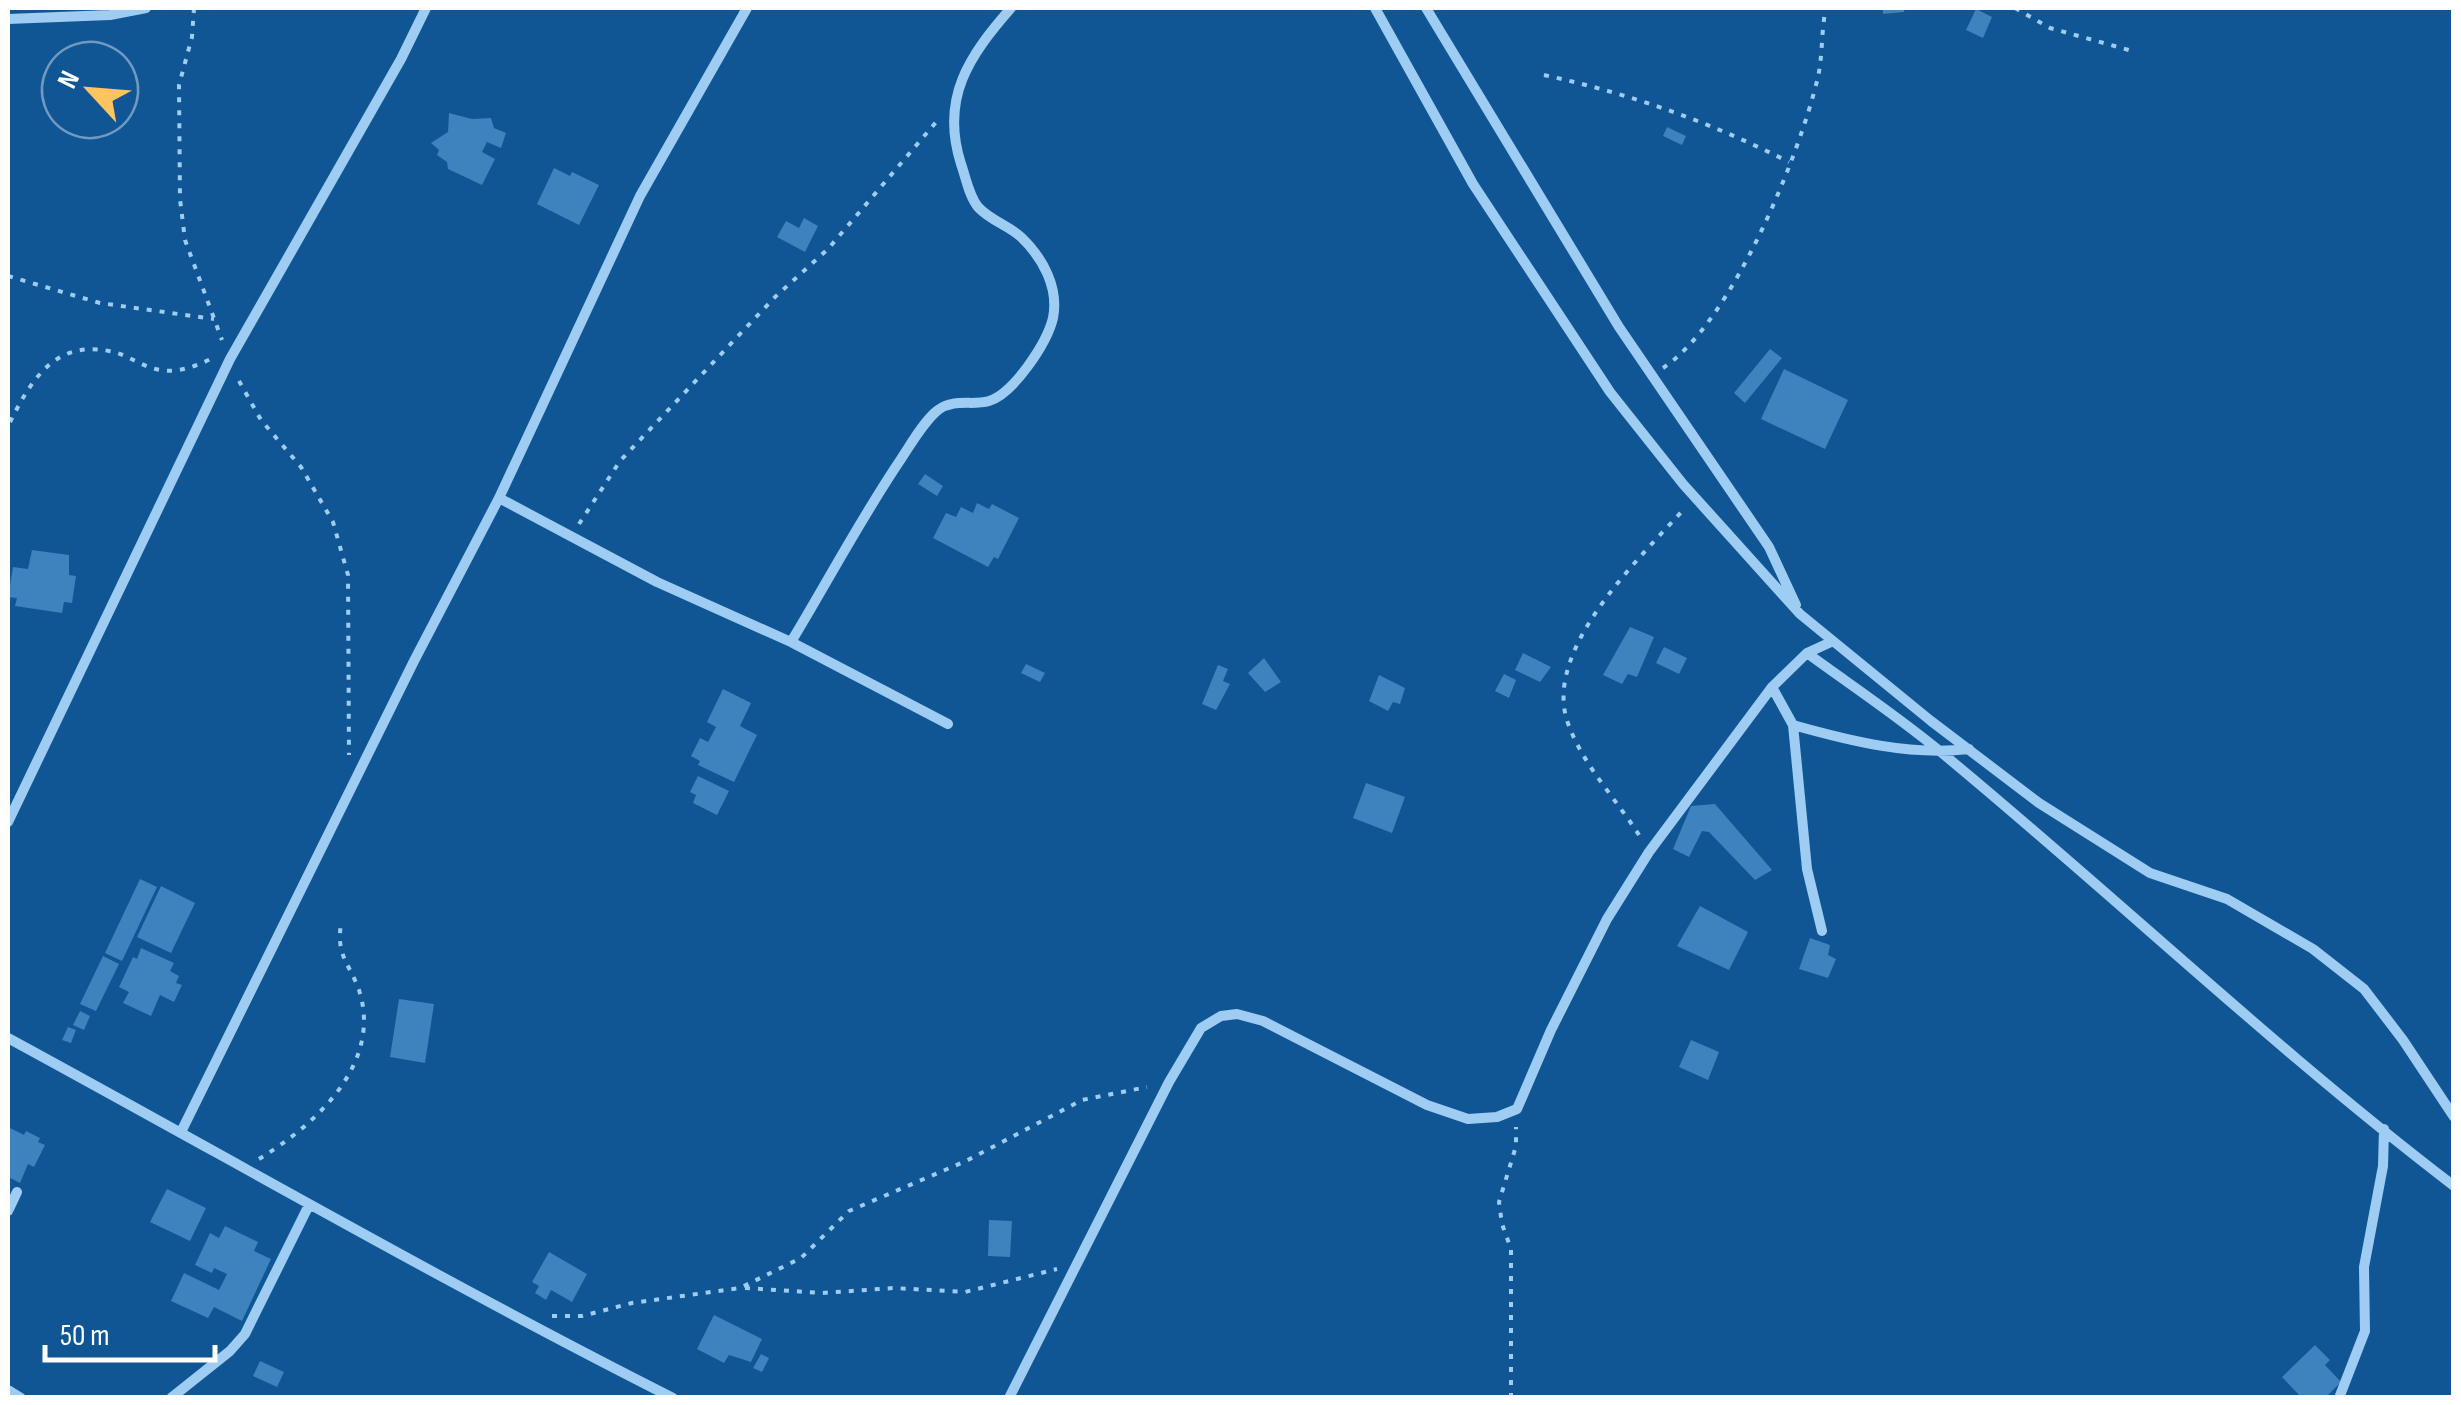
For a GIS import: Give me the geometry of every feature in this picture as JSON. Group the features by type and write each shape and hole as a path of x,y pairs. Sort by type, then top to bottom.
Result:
{"street":[{"path":"8,19 110,15 146,8"},
{"path":"8,822 228,355 426,8"},
{"path":"181,1132 499,498 640,196 748,8"},
{"path":"791,642 872,502 937,411 960,401 988,401 1013,385 1037,352 1052,321 1055,292 1043,264 1020,236 991,220 974,202 954,132 955,98 968,64 1011,8"},
{"path":"1375,8 1473,184 1610,392 1800,614 2038,803 2150,873 2228,899 2312,948 2364,990 2454,1116"},
{"path":"1426,8 1651,376 1768,547 1800,614"},
{"path":"499,498 656,582 791,642 948,724"},
{"path":"1010,1398 1075,1264 1201,1028 1221,1016 1237,1014 1263,1021 1427,1105 1468,1119 1497,1117 1516,1109 1550,1030 1606,919 1649,852 1772,687 1807,653 1831,642"},
{"path":"1807,653 1941,752 2178,954 2251,1022 2454,1186"},
{"path":"1772,687 1794,725 1807,869 1822,931"},
{"path":"1794,725 1868,742 1941,752 1968,750"},
{"path":"8,1038 512,1317 673,1398"},
{"path":"2339,1398 2365,1331 2364,1267 2382,1178 2384,1128"},
{"path":"8,1211 17,1192"},
{"path":"171,1398 230,1351 244,1334 308,1205"},
{"path":"8,1390 20,1398"}],"path":[{"path":"194,8 192,38 179,85 180,199 185,240 228,355 261,420 301,467 333,522 348,576 350,790"},
{"path":"1651,376 1671,363 1720,306 1756,241 1789,162 1818,74 1826,8"},
{"path":"2015,8 2050,28 2136,52"},
{"path":"1544,75 1668,108 1734,134 1789,162"},
{"path":"571,536 620,462 774,297 828,249 955,98"},
{"path":"8,276 100,303 214,320"},
{"path":"10,422 37,374 66,352 106,350 162,371 188,369 228,355"},
{"path":"1649,852 1590,765 1568,725 1561,693 1566,668 1606,598 1696,497"},
{"path":"246,1167 291,1139 333,1098 351,1070 364,1036 364,1016 358,989 338,944 341,924"},
{"path":"740,1288 801,1258 849,1210 966,1161 1082,1100 1169,1082"},
{"path":"1511,1398 1510,1249 1499,1202 1516,1146 1516,1109"},
{"path":"547,1316 582,1316 632,1304 740,1288 822,1293 894,1288 965,1292 1075,1264"}],"building":[{"path":"1883,8 1904,8 1904,12 1883,14"},
{"path":"1976,9 1992,17 1983,38 1966,30"},
{"path":"449,113 472,119 491,118 494,128 506,133 501,148 487,142 482,152 495,159 482,185 448,169 431,143 448,132"},
{"path":"1667,127 1686,136 1682,145 1663,136"},
{"path":"554,168 599,185 579,225 537,204"},
{"path":"804,218 818,226 805,252 777,237 786,221 799,228"},
{"path":"1770,349 1782,358 1745,403 1734,393"},
{"path":"1784,369 1848,400 1825,449 1761,419"},
{"path":"925,474 943,486 937,496 918,484"},
{"path":"977,503 989,509 992,504 1019,518 998,559 994,557 988,567 933,538 946,513 956,517 961,507 973,513"},
{"path":"32,550 69,555 69,575 76,576 72,603 64,602 62,613 15,606 17,598 8,597 13,567 28,569"},
{"path":"1630,627 1654,637 1637,677 1628,674 1622,684 1603,675"},
{"path":"1664,647 1687,658 1679,674 1656,663"},
{"path":"1523,653 1551,667 1540,682 1515,670"},
{"path":"1264,658 1281,682 1265,692 1248,673"},
{"path":"1026,664 1045,673 1040,682 1021,673"},
{"path":"1218,665 1228,669 1223,681 1230,684 1216,710 1202,704"},
{"path":"1504,674 1516,680 1509,698 1495,691"},
{"path":"1379,675 1405,688 1400,704 1393,702 1388,711 1369,701"},
{"path":"723,689 751,703 740,726 757,735 734,782 698,765 700,761 691,756 700,738 708,742 716,727 707,722"},
{"path":"698,776 729,791 717,815 693,803 696,795 690,792"},
{"path":"1366,783 1405,797 1392,833 1353,818"},
{"path":"1715,804 1772,870 1755,880 1709,832 1702,831 1689,857 1673,849 1691,806"},
{"path":"140,879 157,887 122,961 105,953"},
{"path":"161,886 195,903 171,953 137,937"},
{"path":"1700,906 1748,932 1729,970 1677,946"},
{"path":"1810,938 1830,945 1828,955 1836,959 1828,978 1799,969"},
{"path":"141,948 174,963 170,971 179,976 176,983 182,985 174,1002 160,995 151,1016 123,1003 129,992 119,987"},
{"path":"103,956 119,964 96,1011 80,1004"},
{"path":"399,999 434,1004 425,1063 390,1057"},
{"path":"80,1011 90,1016 84,1030 73,1025"},
{"path":"68,1027 76,1030 71,1043 62,1040"},
{"path":"1691,1040 1719,1052 1708,1080 1679,1067"},
{"path":"8,1127 24,1135 26,1131 45,1145 34,1167 28,1164 20,1183 8,1177"},
{"path":"167,1189 206,1208 190,1241 150,1222"},
{"path":"989,1220 1012,1221 1010,1257 988,1256"},
{"path":"225,1226 258,1242 254,1251 271,1259 242,1321 214,1307 208,1318 171,1301 184,1273 219,1290 227,1274 214,1268 212,1273 195,1265 210,1233 219,1238"},
{"path":"549,1252 587,1274 572,1302 551,1290 546,1300 535,1293 539,1286 532,1282"},
{"path":"714,1315 762,1339 751,1362 729,1355 724,1363 697,1349"},
{"path":"2315,1345 2330,1360 2325,1365 2341,1382 2325,1398 2302,1398 2282,1377"},
{"path":"761,1354 769,1358 762,1372 753,1368"},
{"path":"260,1361 284,1372 277,1387 253,1376"}]}
